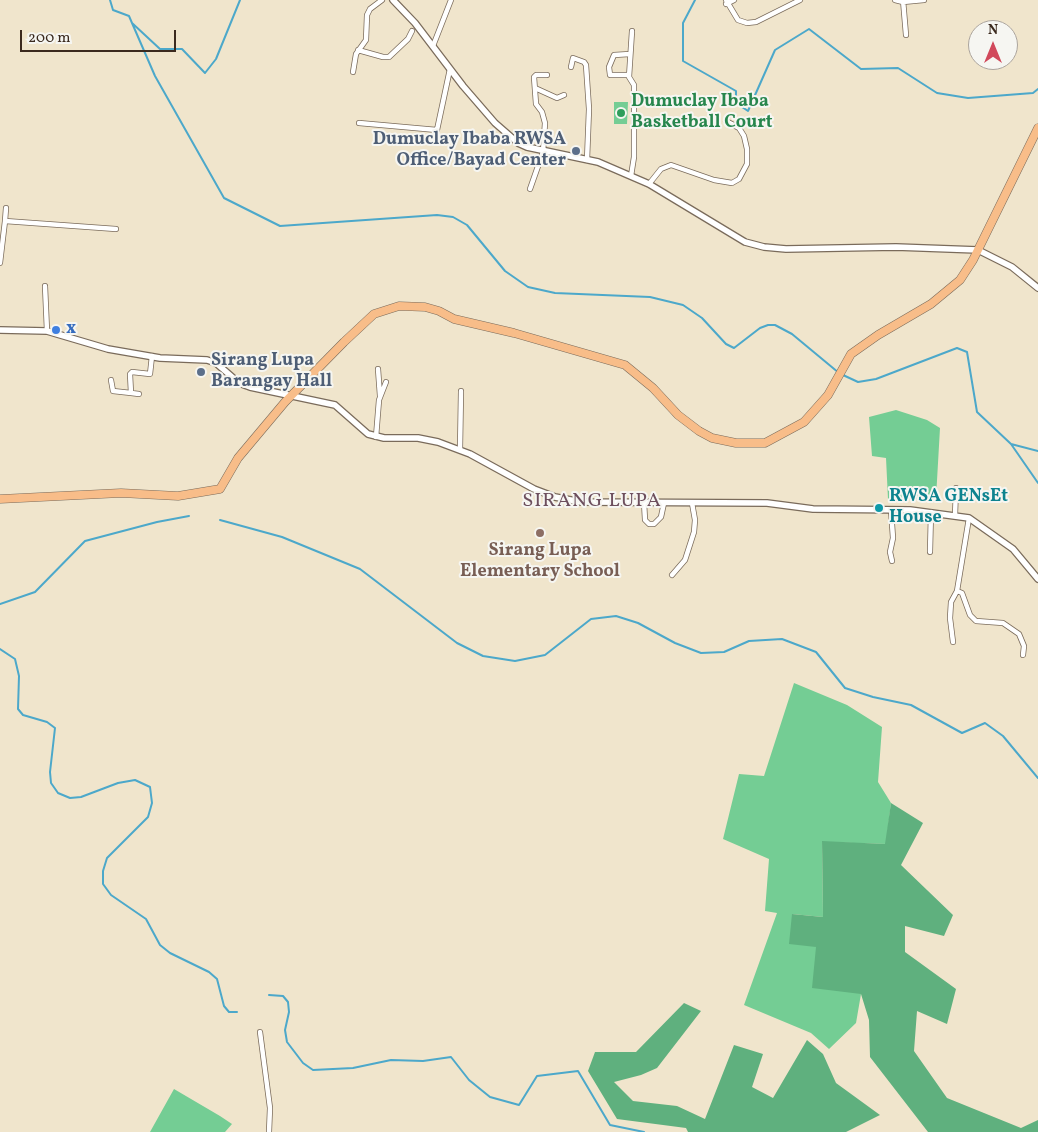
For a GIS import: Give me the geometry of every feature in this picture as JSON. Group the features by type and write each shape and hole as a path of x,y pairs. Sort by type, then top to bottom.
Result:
{"main road":[{"path":"0,499 121,493 178,496 220,489 238,458 291,396 361,324 374,314 386,309 412,305 432,308 454,319 514,333 625,365 653,388 678,415 698,431 712,438 736,443 765,442 786,433 804,422 828,395 851,354 866,342 931,304 951,289 968,270 1038,128"}],"street":[{"path":"353,72 358,50 366,40 367,15 370,9 382,0"},
{"path":"393,0 495,123 518,143 543,152 587,160 631,176 649,184 745,242 764,247 946,247 978,250 1012,267 1038,288"},
{"path":"433,46 451,0"},
{"path":"734,0 726,2 738,20 747,23 756,22 800,0"},
{"path":"894,0 924,0"},
{"path":"903,1 906,35"},
{"path":"358,50 389,57 408,39 412,31"},
{"path":"631,176 634,156 634,85 629,76 632,31"},
{"path":"629,76 610,75 609,66 614,55 630,54"},
{"path":"571,67 573,58 584,62 586,66 589,109 587,160"},
{"path":"359,122 437,130 450,69"},
{"path":"530,189 543,152 544,120 536,104 535,76 546,76"},
{"path":"535,88 557,98 564,95"},
{"path":"649,184 661,169 671,165 714,180 732,183 738,179 747,164 747,149 744,136 739,128 726,120"},
{"path":"0,263 6,208"},
{"path":"5,220 116,229"},
{"path":"45,286 47,331"},
{"path":"0,330 47,331 60,333 94,346 152,356 207,360 224,369 240,383 335,405 363,431 376,436 428,440 460,450 534,489 555,497 581,502 767,503 813,508 931,512 969,518 1013,549 1038,579"},
{"path":"130,393 131,372 150,374 152,356"},
{"path":"376,436 380,396 378,369"},
{"path":"111,380 113,391 139,394"},
{"path":"380,396 386,382"},
{"path":"460,450 461,391"},
{"path":"955,516 956,488"},
{"path":"644,502 645,520 649,524 654,524 661,517 664,503"},
{"path":"672,575 685,560 694,532 695,520 692,503"},
{"path":"891,510 893,538 890,552 892,561"},
{"path":"930,552 931,512"},
{"path":"953,642 950,610 957,591 969,518"},
{"path":"957,591 962,592 970,615 976,620 1003,623 1019,634 1024,646 1023,655"},
{"path":"260,1032 270,1108 268,1132"}],"green space":[{"name":"Dumuclay Ibaba Basketball Court","path":"614,102 628,102 627,124 614,124"},
{"path":"896,410 927,420 940,428 936,498 888,499 886,458 872,456 869,417"},
{"path":"794,683 847,705 882,727 878,782 891,803 886,844 822,842 823,917 792,914 816,947 861,994 856,1023 829,1049 811,1033 744,1005 777,913 765,911 769,859 723,839 739,774 764,776"},
{"path":"891,803 923,823 901,865 953,915 944,936 905,926 905,952 956,989 947,1024 917,1011 914,1051 947,1098 1021,1128 1038,1120 1038,1132 928,1132 870,1057 869,1020 861,994 812,988 816,947 789,944 792,914 823,917 822,841 885,844"},
{"path":"684,1003 701,1011 657,1068 641,1075 614,1082 633,1101 677,1106 705,1119 734,1045 763,1054 752,1087 773,1098 807,1040 823,1054 836,1083 880,1115 846,1132 688,1132 686,1128 617,1119 588,1071 595,1052 636,1052"},
{"path":"174,1089 232,1124 225,1132 150,1132"}],"waterway":[{"path":"110,0 113,10 129,16 132,23 160,49 182,49 205,73 216,59 240,0"},
{"path":"695,0 683,23 683,61 736,91 736,103 748,111 775,50 809,29 861,69 898,68 937,93 968,98 1033,93 1038,89"},
{"path":"132,23 155,76 224,198 280,226 437,215 453,217 467,225 505,271 528,287 555,293 650,297 683,305 702,318 726,344 734,348 760,328 775,325 792,334 839,373"},
{"path":"843,375 858,382 876,379 957,348 967,352 977,412 1011,444 1038,451"},
{"path":"1011,444 1038,483"},
{"path":"0,604 35,592 85,541 157,522 189,516"},
{"path":"220,520 282,537 360,569 457,643 483,656 515,661 545,655 591,619 616,616 638,623 675,643 701,653 724,652 749,641 782,639 816,652 845,688 873,697 911,705 962,733 985,723 1003,736 1038,778"},
{"path":"0,649 15,659 19,676 18,709 23,715 47,722 55,728 50,772 51,783 58,793 70,798 81,797 118,783 135,780 150,787 152,803 148,817 107,858 103,871 103,884 111,895 146,919 160,945 170,953 209,972 217,979 224,1006 229,1012 237,1012"},
{"path":"269,995 283,996 288,1002 289,1012 285,1030 287,1042 303,1063 313,1070 353,1068 391,1060 423,1061 451,1057 469,1080 490,1097 519,1105 537,1076 578,1071 610,1125 644,1132"}],"place":[{"name":"Dumuclay Ibaba Basketball Court","path":"621,113"},
{"name":"Dumuclay Ibaba RWSA Office/Bayad Center","path":"576,151"},
{"name":"x","path":"56,330"},
{"name":"Sirang Lupa Barangay Hall","path":"201,372"},
{"name":"RWSA GENsEt House","path":"879,508"},
{"name":"Sirang Lupa Elementary School","path":"540,533"}],"district":[{"name":"SIRANG LUPA","path":"592,502"}]}
